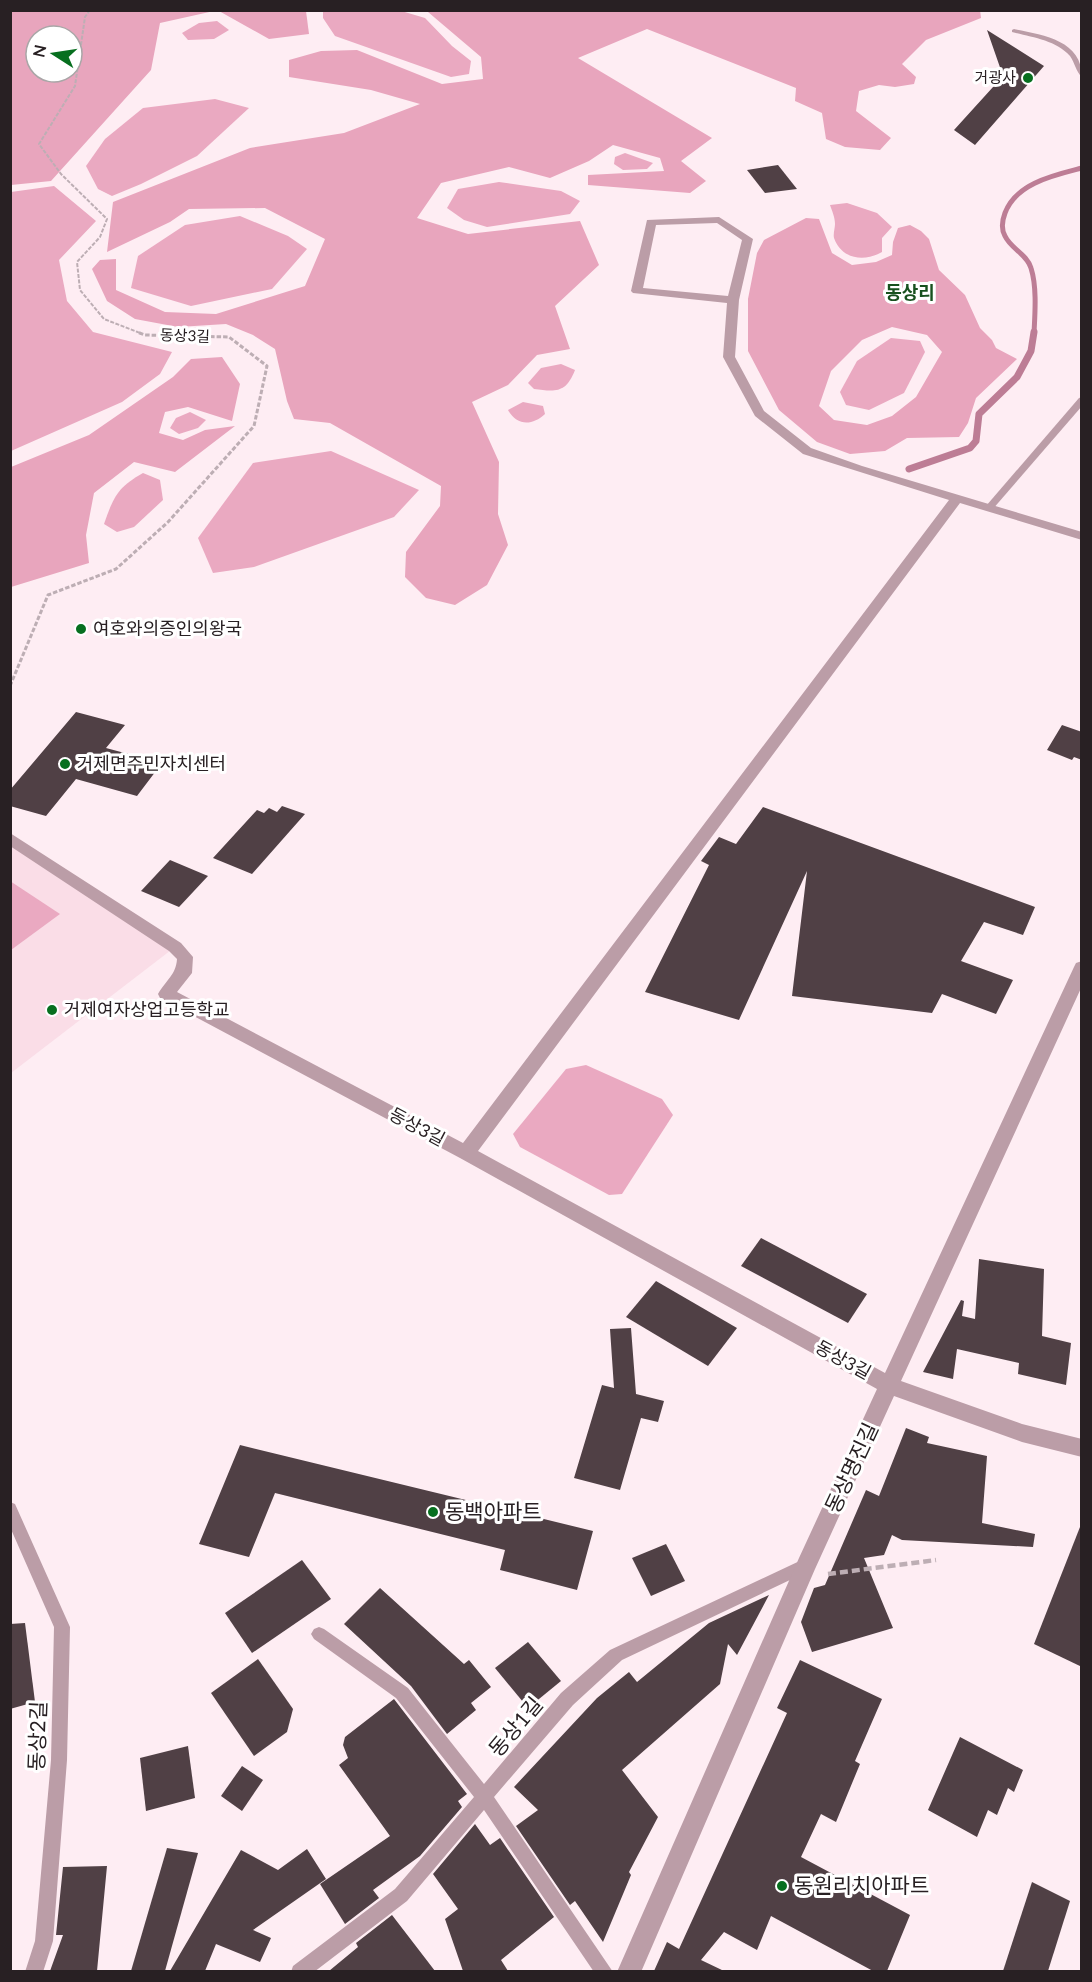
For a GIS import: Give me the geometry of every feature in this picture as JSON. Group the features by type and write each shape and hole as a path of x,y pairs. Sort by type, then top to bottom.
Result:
{"street":[{"path":"733,300 637,291 651,222 719,220 748,239 733,300 729,357 759,413 807,451 1082,536"},
{"path":"466,1153 957,498"},
{"name":"동상3길","path":"10,838 175,947 185,957 184,972 166,994 466,1153 890,1386 1022,1433 1082,1448"},
{"name":"동상명진길","path":"628,1971 803,1571 1082,967"}],"lane":[{"path":"1014,31 1068,48 1082,75"},
{"path":"989,508 1082,400"},
{"name":"동상2길","path":"10,1509 62,1627 57,1794 44,1941 34,1971"},
{"name":"동상1길","path":"299,1971 401,1895 567,1699 616,1655 803,1571"},
{"path":"319,1634 402,1693 484,1798 605,1971"}],"path":[{"name":"동상3길","path":"10,686 48,595 116,569 168,522 254,426 267,366 230,338 145,335 104,319 81,290 77,262 100,237 106,219 61,174 39,144 75,87 85,17 90,10"},
{"path":"803,1571 936,1560"}],"shaded area":[{"path":"398,10 425,18 452,46 471,61 469,74 451,77 335,36 323,18 323,11"},
{"path":"980,10 981,18 926,40 902,64 916,77 914,84 895,87 879,85 859,91 856,111 891,138 880,150 845,147 826,139 822,113 795,101 796,88 647,29 578,58 712,138 681,161 706,181 690,193 588,185 588,175 664,171 660,158 613,145 589,161 550,178 509,167 441,183 417,218 468,234 580,221 599,265 555,306 570,349 537,355 508,385 472,402 499,462 498,514 508,545 487,585 455,605 426,598 405,577 406,552 440,506 441,486 330,423 294,419 287,401 275,349 253,335 226,324 178,327 135,319 107,301 92,269 100,260 116,259 116,290 165,312 216,314 305,286 325,239 265,208 189,209 170,222 107,252 113,202 250,148 344,133 420,104 371,90 289,77 289,60 321,51 357,50 442,84 483,79 481,57 428,12 421,11"},
{"path":"10,11 214,11 160,23 151,70 51,181 11,185"},
{"path":"219,11 306,11 309,34 269,39"},
{"path":"217,21 229,30 214,39 188,40 182,33 199,23"},
{"path":"215,99 249,108 197,156 112,196 98,189 86,166 105,139 143,108"},
{"path":"625,153 653,163 647,169 623,170 614,164 615,157"},
{"path":"499,182 561,191 580,201 570,214 487,227 464,220 447,208 458,189"},
{"path":"54,186 96,221 59,260 67,301 93,332 172,352 160,374 122,402 11,451 11,192"},
{"path":"847,203 877,213 892,227 882,238 882,252 861,258 842,251 834,238 835,221 830,205"},
{"path":"240,216 288,236 307,249 272,289 191,306 131,288 138,256 185,225"},
{"path":"806,218 819,219 832,253 852,265 876,262 892,255 893,242 898,228 910,225 929,239 939,270 965,295 980,328 992,340 996,348 1017,359 976,398 968,423 959,437 907,438 885,451 850,454 817,442 779,410 748,351 748,299 757,253 764,240","holes":["892,327 927,335 942,352 916,397 892,416 867,425 834,420 819,406 831,371 862,340"]},
{"path":"891,338 920,341 925,352 904,393 869,410 846,405 840,392 857,361"},
{"path":"222,357 240,384 232,421 188,407 165,412 159,433 183,440 205,430 235,426 175,472 134,462 94,493 86,535 89,563 11,587 11,467 89,435 173,377 191,359"},
{"path":"561,364 575,370 572,378 564,387 542,390 534,389 528,383 541,368"},
{"path":"523,402 543,406 545,414 530,422 516,419 508,410"},
{"path":"190,412 206,420 198,428 179,434 170,428 176,418"},
{"path":"331,451 419,490 394,517 254,567 213,573 198,538 253,463"},
{"path":"143,473 160,480 163,500 134,527 117,532 104,524 111,506 122,488"},
{"name":"거제여자상업고등학교","path":"11,838 175,947 11,1073"},
{"path":"10,881 60,914 11,950 10,950"},
{"path":"586,1065 662,1099 673,1115 622,1194 609,1195 520,1147 513,1134 566,1069"}],"building":[{"path":"987,30 1044,66 975,145 954,130 1003,76"},
{"path":"778,165 797,189 765,193 747,170"},
{"path":"76,712 125,725 106,748 162,763 137,796 76,779 46,816 10,806 10,790"},
{"path":"1062,725 1082,732 1082,760 1074,757 1072,760 1047,750"},
{"path":"282,806 305,814 252,874 213,858 257,810 264,813 269,808 277,812"},
{"path":"763,807 1035,907 1023,935 984,922 961,961 1013,980 996,1014 942,994 932,1013 792,996 807,871 739,1020 645,992 709,865 701,861 719,837 736,844"},
{"path":"170,860 208,876 179,907 141,891"},
{"path":"761,1238 867,1294 848,1323 741,1266"},
{"path":"979,1259 1044,1269 1042,1336 1071,1343 1066,1385 1018,1374 1019,1363 957,1349 953,1379 923,1372 961,1300 964,1301 962,1316 975,1319"},
{"path":"656,1281 737,1328 708,1366 626,1317"},
{"path":"631,1328 636,1394 664,1401 658,1422 641,1418 620,1490 574,1478 602,1385 614,1388 610,1329"},
{"path":"906,1428 929,1437 927,1443 987,1456 982,1523 1035,1534 1033,1547 902,1540 892,1535 884,1555 864,1558 893,1628 812,1652 801,1622 814,1588 825,1585 866,1490 879,1496"},
{"name":"동백아파트","path":"240,1445 593,1531 577,1590 500,1570 505,1550 275,1493 249,1557 199,1544"},
{"path":"1080,1527 1082,1528 1082,1667 1034,1644"},
{"path":"666,1544 685,1581 651,1596 632,1558"},
{"path":"302,1560 331,1599 252,1653 225,1613"},
{"path":"380,1588 464,1664 469,1660 491,1687 471,1703 476,1710 447,1734 411,1686 344,1624"},
{"path":"769,1595 737,1655 728,1644 720,1684 622,1770 658,1817 629,1872 631,1875 603,1942 575,1901 570,1905 516,1826 538,1810 514,1787 597,1698 629,1672 637,1682 709,1623"},
{"path":"25,1623 35,1702 10,1709 10,1624"},
{"path":"528,1642 561,1681 528,1708 495,1668"},
{"path":"258,1659 293,1709 287,1732 254,1756 211,1693"},
{"path":"800,1660 882,1699 855,1761 860,1764 836,1822 821,1814 801,1857 910,1915 887,1971 873,1971 771,1916 757,1950 724,1932 701,1960 724,1971 654,1971 667,1942 679,1949 787,1713 777,1708"},
{"path":"394,1699 467,1794 458,1801 462,1807 420,1856 373,1890 379,1898 345,1924 320,1884 390,1836 339,1765 348,1758 343,1745 345,1737"},
{"path":"960,1737 1023,1770 1014,1792 1008,1788 997,1815 988,1810 977,1837 928,1810"},
{"path":"188,1746 195,1798 146,1811 140,1758"},
{"path":"242,1766 263,1780 242,1811 221,1796"},
{"path":"475,1824 490,1845 500,1838 554,1917 501,1960 508,1971 463,1971 445,1919 458,1909 433,1874"},
{"path":"167,1848 198,1853 165,1971 131,1971"},
{"path":"307,1849 326,1879 253,1930 271,1938 260,1962 216,1944 205,1971 170,1971 241,1850 278,1870"},
{"path":"107,1866 97,1971 50,1971 63,1935 56,1935 63,1867"},
{"path":"1032,1882 1070,1901 1048,1971 1003,1971"},
{"path":"392,1915 435,1971 329,1971 358,1947 356,1943"}],"waterway":[{"path":"1034,333 1033,275 1029,263 1005,236 1002,228 1004,216 1010,203 1027,187 1049,177 1082,168"},
{"path":"909,469 970,448 976,441 979,414 1017,377 1031,351 1034,332"}],"place":[{"name":"거광사","path":"1028,78"},
{"name":"여호와의증인의왕국","path":"81,629"},
{"name":"거제면주민자치센터","path":"65,764"},
{"name":"거제여자상업고등학교","path":"52,1010"},
{"name":"동백아파트","path":"433,1512"},
{"name":"동원리치아파트","path":"782,1886"}],"district":[{"name":"동상리","path":"910,293"}]}
